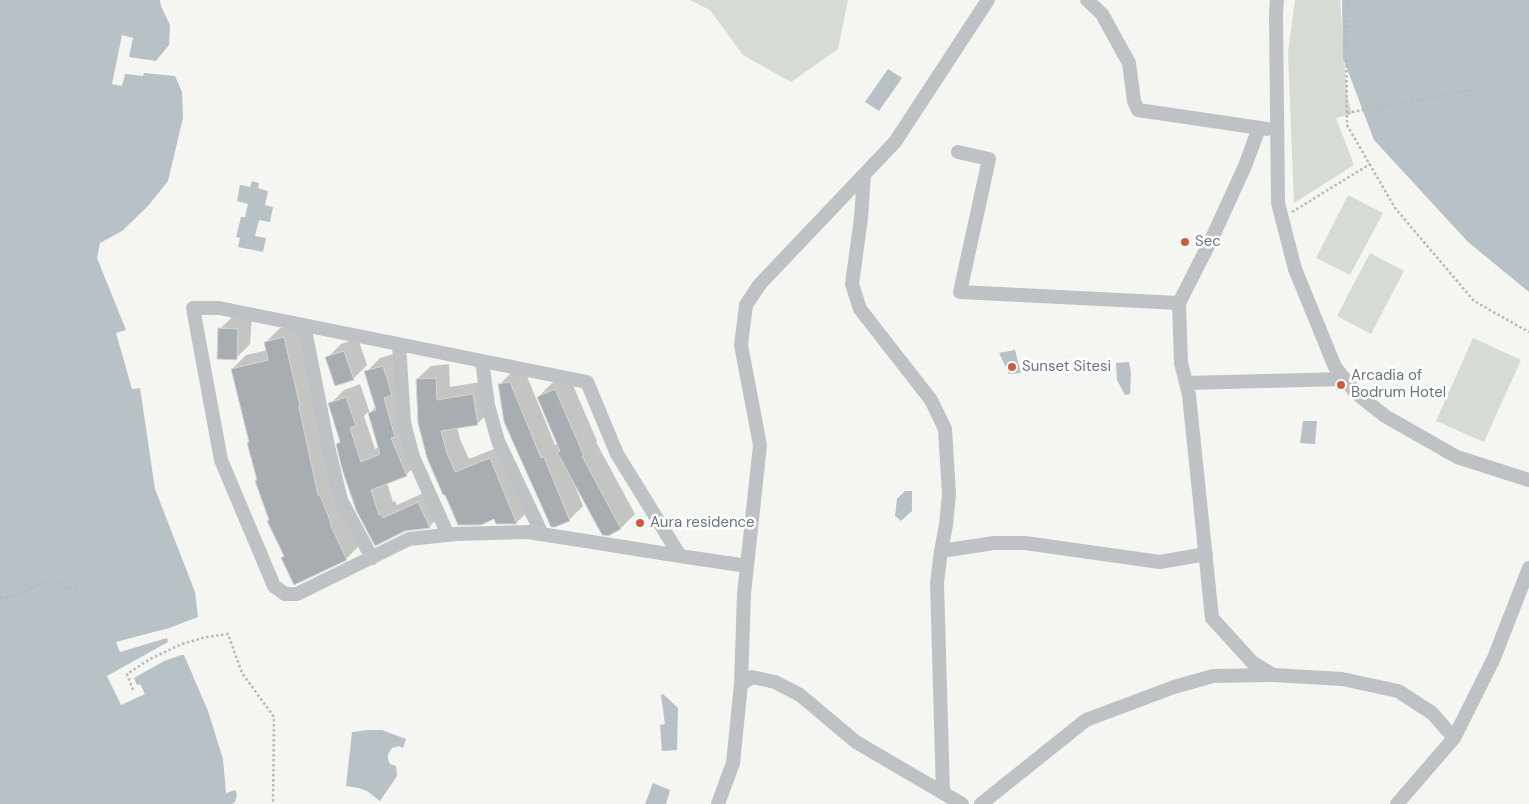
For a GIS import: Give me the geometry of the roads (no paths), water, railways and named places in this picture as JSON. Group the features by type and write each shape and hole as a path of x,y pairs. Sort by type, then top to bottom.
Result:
{"street":[{"path":"718,804 732,763 742,684 744,594 760,445 741,345 746,305 760,284 895,142 988,0"},
{"path":"1088,0 1102,14 1129,63 1134,101 1138,110 1277,131"},
{"path":"1277,0 1278,204 1295,269 1334,367 1356,393 1385,416 1457,457 1529,480"},
{"path":"1259,128 1245,166 1180,302 1181,363 1189,395 1212,618 1252,662 1272,676"},
{"path":"958,152 989,159 960,292 1180,302"},
{"path":"864,175 861,218 852,284 860,309 931,400 945,429 949,494 937,583 943,793"},
{"path":"680,556 617,454 587,382 219,308 193,308 221,460 274,586 285,594 297,594 409,540 448,535 528,532 680,556 747,566"},
{"path":"304,325 329,451 341,500 372,558"},
{"path":"398,344 404,422 413,457 448,535"},
{"path":"482,361 488,405 498,441 542,534"},
{"path":"1186,383 1344,379"},
{"path":"941,551 994,543 1025,543 1160,562 1206,554"},
{"path":"1397,804 1454,738 1494,658 1529,568"},
{"path":"981,804 1086,720 1174,688 1214,676 1272,676 1342,680 1398,691 1432,713 1454,738"},
{"path":"742,684 752,677 775,682 800,695 856,742 962,804"}],"place":[{"name":"Sec","path":"1185,242"},
{"name":"Sunset Sitesi","path":"1012,367"},
{"name":"Arcadia of Bodrum Hotel","path":"1341,385"},
{"name":"Aura residence","path":"640,523"}]}
